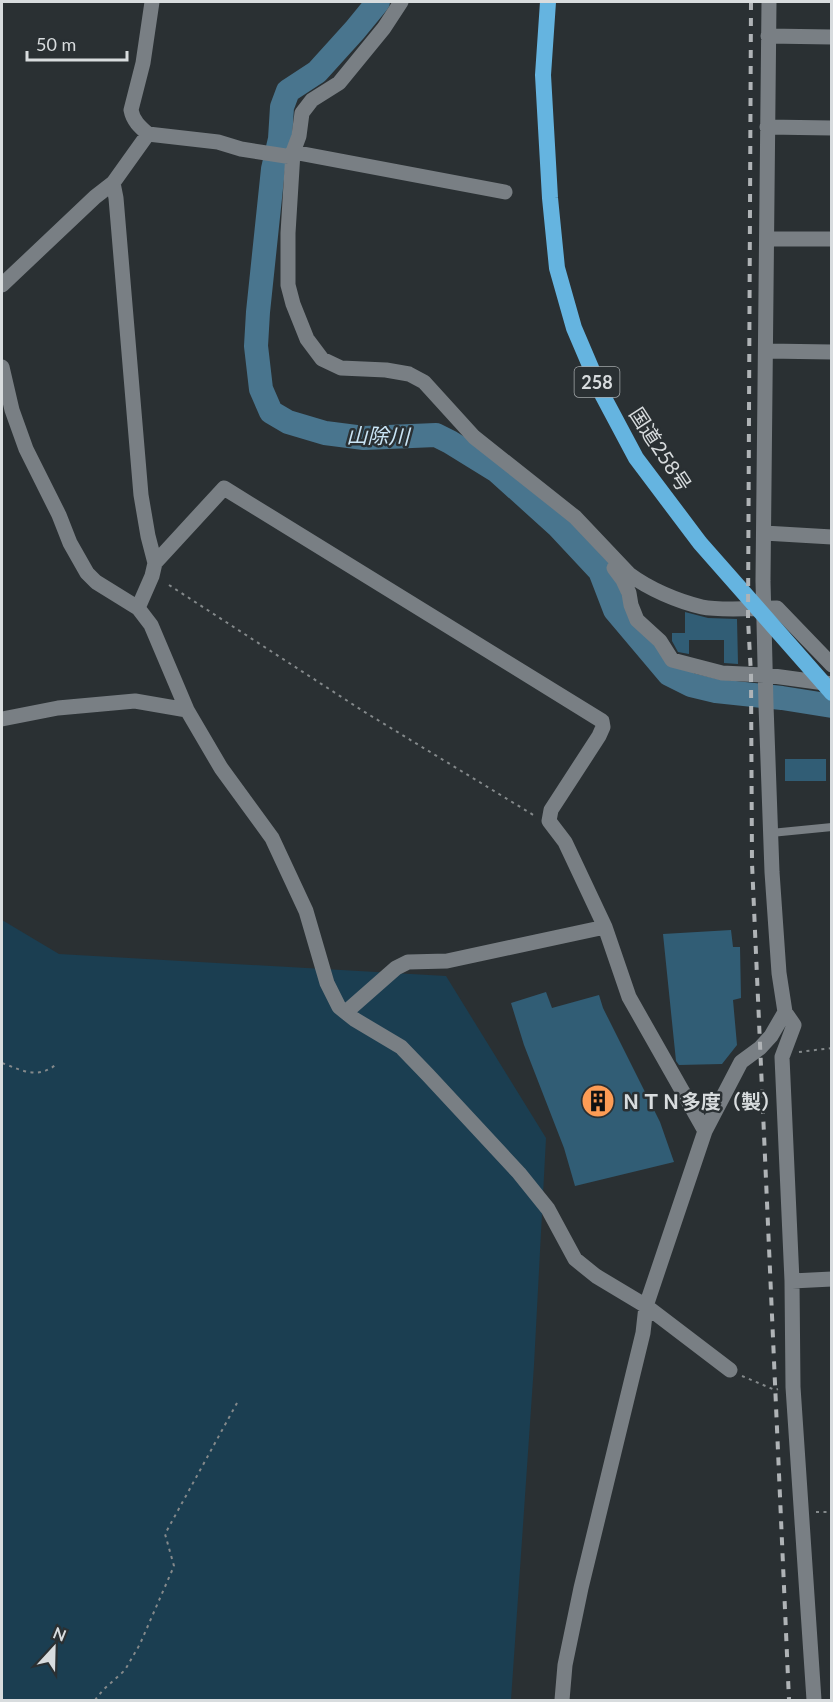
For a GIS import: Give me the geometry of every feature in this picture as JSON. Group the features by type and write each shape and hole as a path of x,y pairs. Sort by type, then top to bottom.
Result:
{"highway":[{"name":"国道258号","path":"548,2 543,75 550,198 556,268 574,328 603,396 636,458 700,543 831,693"}],"street":[{"path":"152,2 143,63 131,110 132,117 148,134 218,142 264,153 293,154 505,192"},
{"path":"401,2 384,28 339,82 312,100 302,113 299,136 293,154 288,233 288,285 307,339 322,359 341,368 386,370 409,374 424,382 474,437 574,517 638,581 665,594 703,607 777,608 831,665"},
{"path":"769,2 764,532 766,705 779,974 785,1012 794,1026 782,1057 792,1281 793,1387 814,1701"},
{"path":"768,36 831,37"},
{"path":"767,127 831,128"},
{"path":"2,285 87,204 113,183 148,134"},
{"path":"113,183 141,495 155,562 152,576 138,608"},
{"path":"767,239 831,239"},
{"path":"767,351 831,352"},
{"path":"2,368 12,410 26,449 79,560 96,582 138,608 151,625 186,710 221,768 272,838 306,911 327,983 339,1006 401,1047 519,1173 548,1209 574,1259 596,1276 646,1306 730,1370"},
{"path":"155,562 224,488 602,721 603,727 599,736 551,810 549,821 565,842 604,927 629,997 705,1131"},
{"path":"764,532 831,537"},
{"path":"600,545 601,552 623,580 637,620 660,641 672,660 766,682 831,684"},
{"path":"2,719 58,708 135,701 186,710"},
{"path":"346,1012 396,968 408,962 447,961 604,927"},
{"path":"562,1701 565,1665 581,1588 640,1344 646,1306 682,1206 705,1131 741,1062 760,1048 771,1036 785,1012"},
{"path":"792,1281 831,1279"}],"lane":[{"path":"771,833 831,827"}],"path":[{"path":"169,585 363,711 481,784 541,819 549,821"},
{"path":"784,1051 794,1053 831,1048"},
{"path":"2,1063 36,1074 48,1071 58,1063"},
{"path":"730,1370 775,1390 793,1387"},
{"path":"95,1701 103,1690 125,1670 140,1644 174,1566 165,1534 237,1403"}],"shaded area":[{"path":"2,920 59,954 446,976 546,1138 534,1365 511,1700 2,1700"}],"building":[{"path":"685,612 708,618 737,619 738,664 724,663 724,640 689,640 689,654 678,652 672,641 672,633 685,633"},
{"path":"785,759 826,759 826,781 785,781"},
{"path":"731,930 733,947 740,947 741,998 733,1000 737,1045 722,1064 679,1065 676,1061 663,934"},
{"name":"ＮＴＮ多度（製）","path":"546,992 552,1008 599,995 603,1008 660,1122 674,1162 575,1186 564,1148 524,1045 511,1003"}],"waterway":[{"name":"山除川","path":"378,2 317,72 288,91 282,107 280,139 273,169 256,346 261,389 271,412 288,422 325,433 364,438 436,435 450,442 497,471 558,526 600,571 615,610 669,674 691,685 716,691 832,706"}],"railway":[{"path":"751,2 748,620 751,674 752,863 789,1700"}],"place":[{"name":"ＮＴＮ多度（製）","path":"598,1101"}]}
